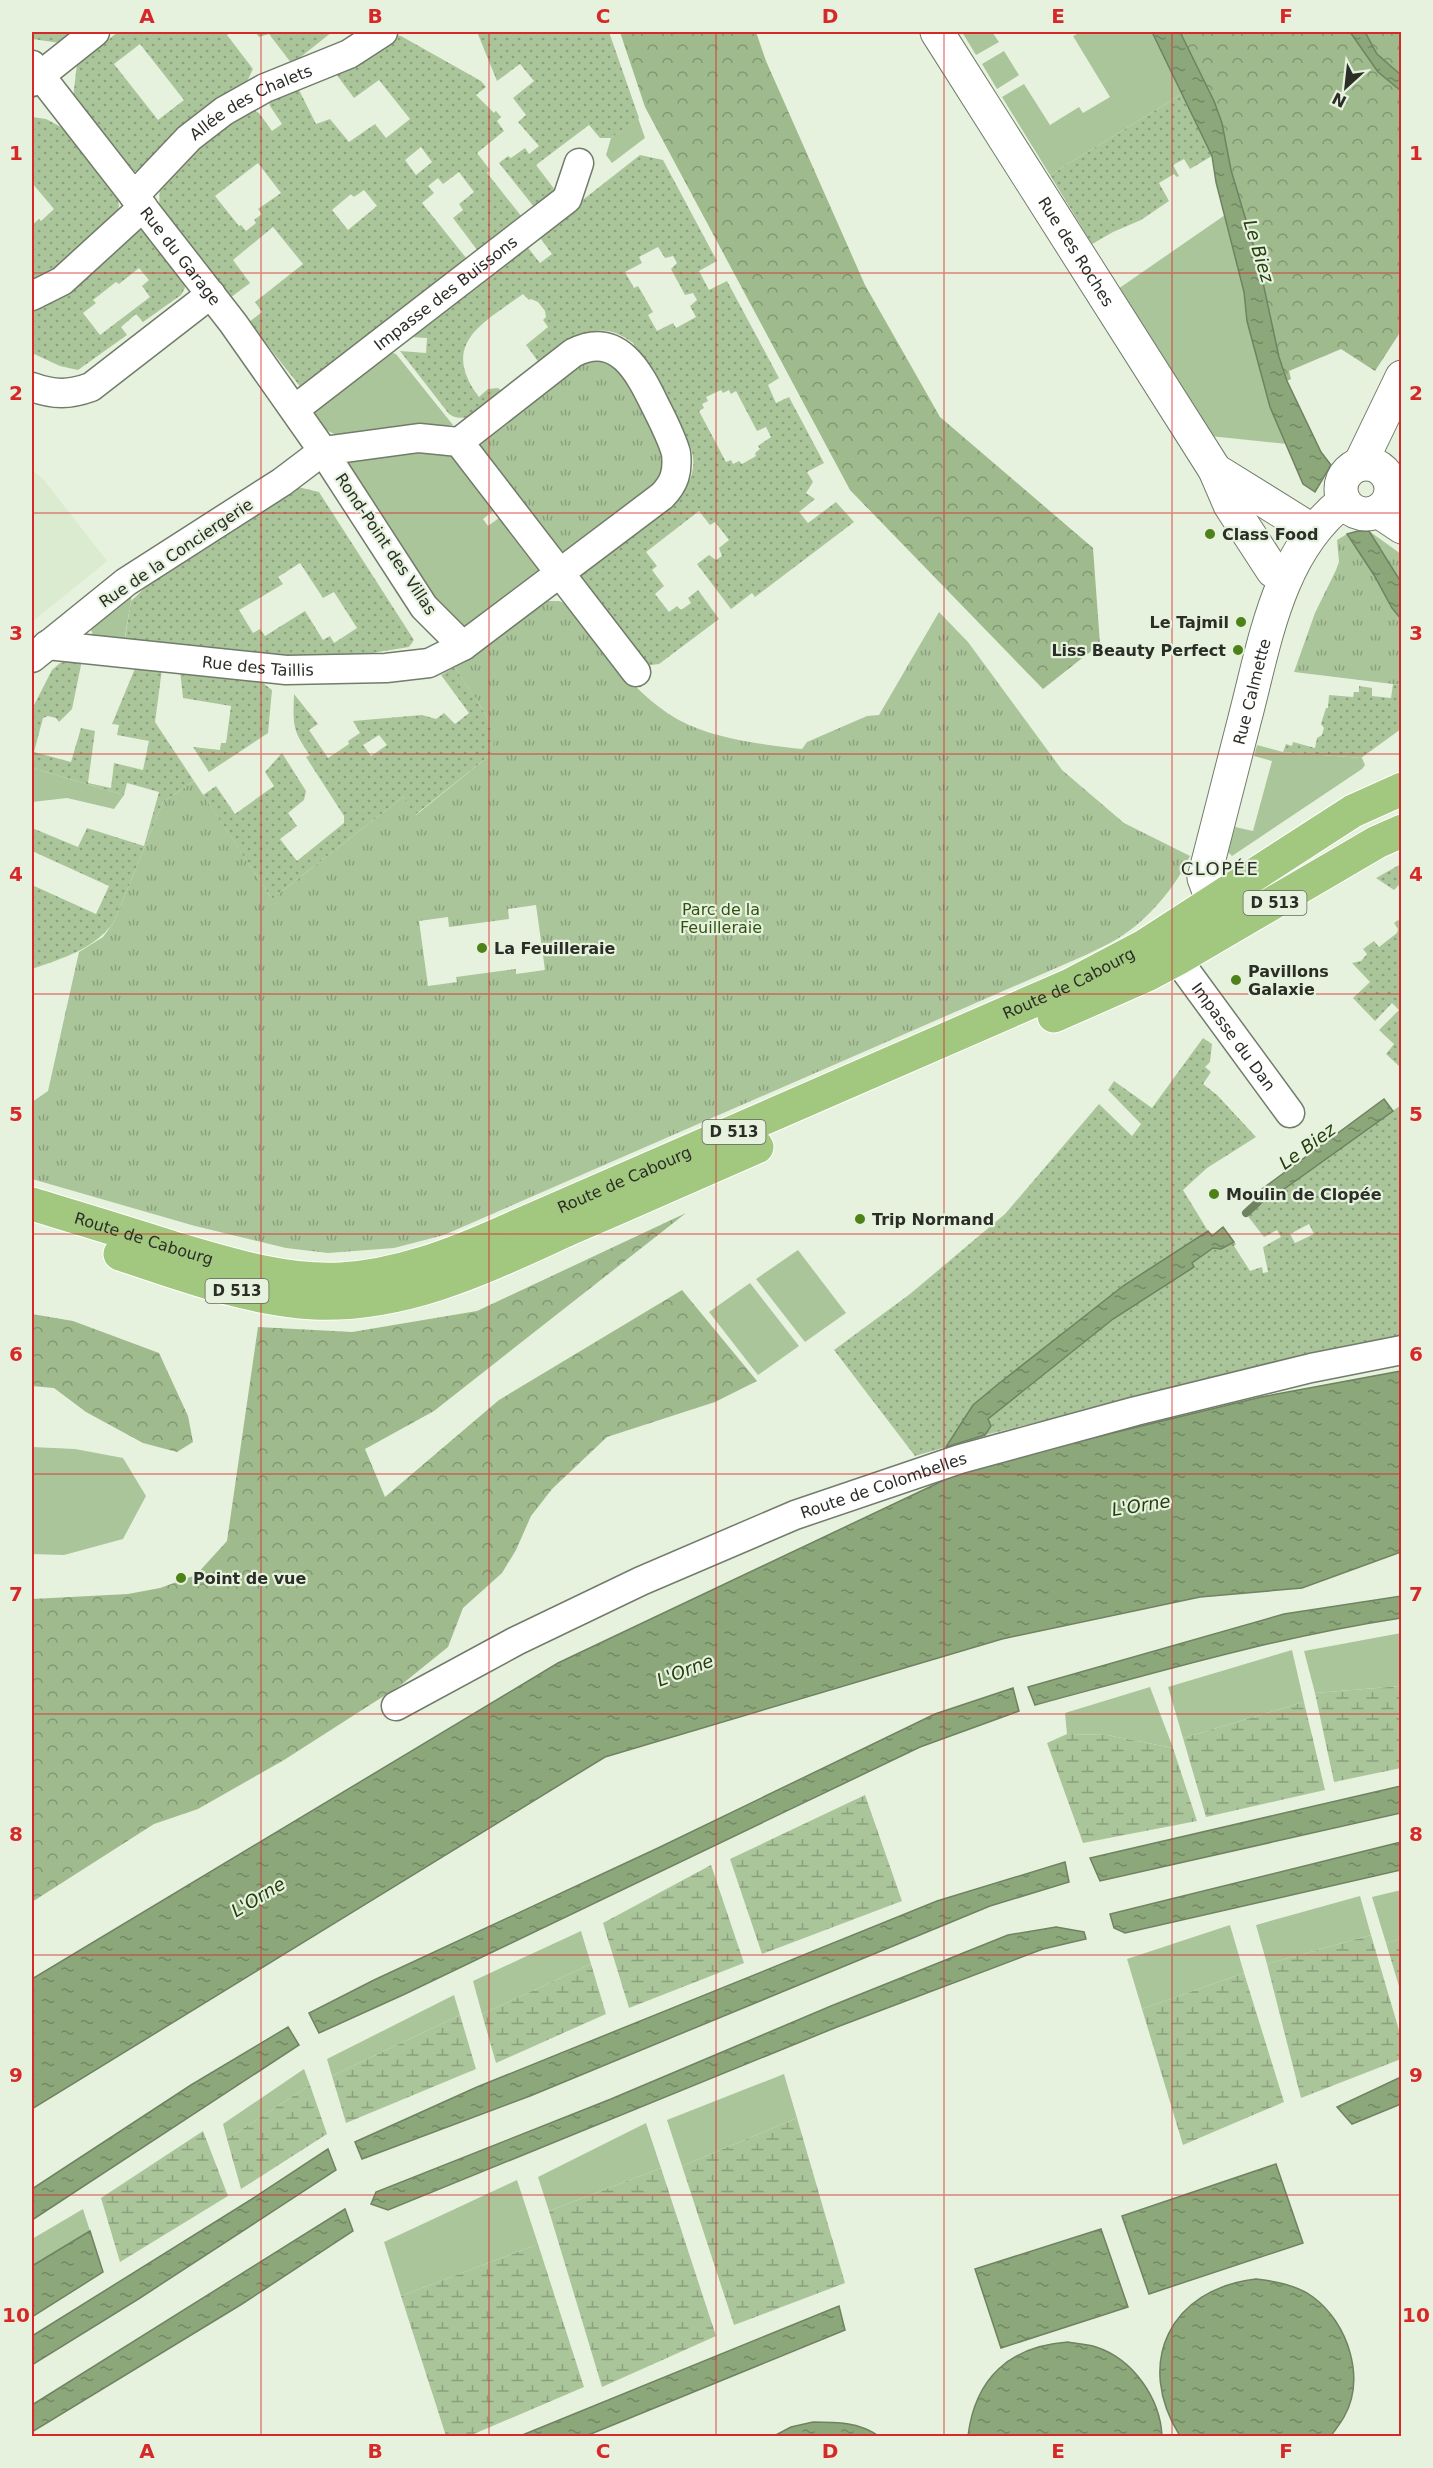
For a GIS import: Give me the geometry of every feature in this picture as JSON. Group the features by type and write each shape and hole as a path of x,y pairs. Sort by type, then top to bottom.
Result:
{"main road":[{"name":"Route de Cabourg","path":"32,1204 215,1260 288,1277 341,1279 411,1267 479,1243 1070,986 1144,946 1353,811 1401,789"},
{"name":"Route de Cabourg","path":"32,1226 227,1289 254,1295 314,1303 344,1303 376,1300 450,1282 1136,980 1177,959 1377,842 1401,831"}],"street":[{"path":"34,74 95,32"},
{"name":"Allée des Chalets","path":"32,296 62,281 138,202 189,138 224,111 265,88 349,54 383,32"},
{"name":"Rue des Roches","path":"937,32 1215,470 1230,505 1274,571 1286,578"},
{"name":"Rue du Garage","path":"34,74 211,294 323,451"},
{"name":"Impasse des Buissons","path":"295,409 567,199 579,163"},
{"path":"32,387 44,392 71,394 91,387 211,294"},
{"path":"463,646 558,572 662,495 675,478 678,464 673,441 641,377 621,354 608,348 594,346 573,352 459,442 558,572 636,672"},
{"path":"1360,464 1401,377"},
{"name":"Rond-Point des Villas","path":"459,442 419,438 323,451 424,608 463,646"},
{"name":"Rue de la Conciergerie","path":"39,652 126,582 282,482 323,451"},
{"path":"1360,464 1370,464 1380,468 1387,475 1391,485 1386,504 1390,519 1359,513 1350,509 1344,501 1341,483 1345,474 1360,464"},
{"name":"Rue des Roches","path":"1215,470 1313,531"},
{"name":"Rue Calmette","path":"1213,902 1204,878 1270,621 1297,555 1313,531 1344,501"},
{"name":"Rue des Taillis","path":"39,652 286,670 386,668 429,663 463,646"},
{"name":"Impasse du Dan","path":"1177,959 1290,1113"},
{"name":"Route de Colombelles","path":"396,1706 516,1641 641,1581 795,1515 960,1459 1136,1411 1300,1371 1401,1350"}],"shaded area":[{"path":"32,470 43,479 107,561 32,622"}],"green space":[{"path":"32,32 73,32 60,43 32,39"},
{"path":"118,32 231,32 227,35 253,69 243,90 143,170 135,171 128,168 73,98 77,64","holes":["140,44 184,100 158,120 114,64"]},
{"path":"255,32 332,32 292,64 269,34 259,37"},
{"path":"477,32 609,32 639,118 611,138 600,138 589,125 536,165 555,190 534,207 499,163 525,148 529,154 539,146 518,122 526,115 513,98 534,81 520,64 497,81"},
{"path":"620,32 756,32 766,61 865,285 940,417 1093,548 1100,644 1043,689 850,490 645,107"},
{"path":"962,32 992,32 999,42 976,55"},
{"path":"1081,32 1152,32 1182,94 1050,175 1002,97 1024,84 1050,125 1079,107 1083,113 1110,97 1073,36"},
{"path":"1180,32 1350,32 1378,72 1401,91 1401,331 1375,371 1341,349 1289,371 1291,379 1287,381 1279,357 1259,264 1231,170 1222,123 1214,101"},
{"path":"1365,32 1401,32 1401,75 1377,54"},
{"path":"392,34 401,36 481,81 486,87 476,95 501,117 497,121 504,131 477,153 490,170 487,173 522,217 478,251 453,218 463,210 459,204 474,192 459,172 443,184 438,178 428,186 434,193 422,203 467,259 302,389 249,322 262,312 255,302 303,264 273,227 233,260 250,283 230,298 159,209 160,182 204,138 248,107 259,113 272,131 282,124 270,106 268,97 297,86 316,124 330,119 349,142 375,124 386,138 410,119 379,80 354,98 333,70","holes":["421,147 432,162 416,175 405,160","258,163 281,193 258,209 262,214 246,231 241,225 239,226 215,196","364,190 377,206 348,230 332,210 351,194 354,197"]},
{"path":"1004,51 1019,75 997,89 982,64"},
{"path":"1182,94 1212,156 1190,169 1184,159 1173,165 1179,176 1174,174 1159,183 1169,201 1141,220 1092,244 1050,175"},
{"path":"32,117 46,119 61,127 116,194 119,205 111,222 102,232 32,287 32,225 39,219 41,221 54,209 32,183"},
{"path":"638,118 645,138 612,163 606,155 611,138"},
{"path":"640,155 663,160 717,261 699,271 709,290 727,281 779,378 768,385 776,403 789,397 824,463 807,472 813,482 806,493 815,499 799,512 808,523 836,502 854,522 755,597 752,593 731,609 697,564 709,555 716,560 722,556 719,548 729,540 715,522 710,525 699,511 646,552 657,566 652,570 664,586 655,594 669,612 677,606 681,610 691,603 688,598 698,590 719,619 659,664 644,666 579,581 580,572 682,492 689,482 692,471 691,448 633,343 620,335 607,331 595,331 573,340 540,364 526,345 548,327 543,320 546,317 545,311 538,302 529,300 523,294 482,325 471,336 465,348 463,362 468,378 479,397 488,389 498,388 503,392 485,408 464,418 449,414 400,351 426,353 427,338 410,337 526,245 540,263 552,254 538,235","holes":["658,247 665,258 673,256 677,263 671,269 685,295 693,293 697,300 690,306 696,317 676,328 673,323 657,331 648,315 653,312 638,286 634,288 625,272 642,263 639,257","721,390 723,393 729,390 731,394 736,391 757,431 766,427 771,437 758,446 760,449 755,453 756,456 742,464 739,461 733,464 731,460 726,462 699,411 704,408 702,404 708,401 706,397"]},
{"path":"1225,215 1260,369 1287,444 1210,436 1118,289"},
{"path":"136,228 148,234 183,280 185,288 181,295 143,322 136,314 121,327 127,335 78,370 60,366 32,353 32,306","holes":["139,268 149,280 142,286 150,297 100,335 83,313 96,303 93,300"]},
{"path":"389,352 396,354 453,425 346,437 332,433 320,425 313,417 315,411"},
{"path":"600,359 619,368 667,455 658,482 567,552 558,550 478,448 480,438 576,365"},
{"path":"449,449 498,507 483,519 488,526 503,515 540,563 540,575 464,628 451,626 347,465 351,459"},
{"path":"298,487 319,492 414,640 409,647 329,660 163,645 125,638 131,601 151,582","holes":["300,563 323,598 334,592 357,628 334,643 330,636 323,640 305,611 265,636 260,629 253,633 239,610 283,584 278,577"]},
{"path":"1369,531 1401,554 1401,582"},
{"path":"1347,534 1401,619 1401,685 1294,672 1315,613 1339,562 1337,540"},
{"path":"133,589 124,642 93,636 90,626"},
{"name":"Parc de la Feuilleraie","path":"548,601 559,601 567,604 610,658 642,693 678,720 724,737 802,749 807,742 867,716 879,715 939,612 968,642 1062,770 1124,823 1190,856 1177,880 1159,903 1128,932 1106,945 444,1235 394,1248 328,1253 286,1248 195,1226 32,1179 32,1102 48,1091 79,952 103,937 114,922 163,802 194,781 272,899 403,797 416,815 490,755 493,743 488,720 455,667","holes":["536,905 545,970 516,974 516,969 456,977 457,982 428,986 419,921 448,917 449,927 509,919 508,909"]},
{"path":"82,660 72,709 59,722 56,718 48,716 43,718 34,752 71,762 81,728 95,731 88,783 111,788 114,763 143,770 149,741 117,735 119,725 112,724 136,666 162,669 155,722 194,781 163,802 114,922 106,932 77,952 32,969 32,885 96,914 109,886 32,851 32,828 78,847 87,828 144,846 159,792 127,783 124,795 32,768 32,709 52,670 60,663"},
{"path":"455,667 483,710 493,733 494,745 490,755 415,815 403,797 272,899 203,795 216,786 235,814 274,786 265,772 282,753 306,791 304,800 288,813 297,826 280,839 297,861 344,823 344,816 306,757 310,755 295,726 294,694 318,724 309,730 328,758 349,744 348,741 360,733 353,721 422,715 436,719 444,713 455,724 469,713 441,675","holes":["379,735 387,745 371,756 363,745"]},
{"path":"180,670 259,680 272,690 268,733 209,772 193,747 220,750 221,743 226,743 231,706 183,698"},
{"path":"1393,684 1401,685 1401,729 1361,758 1283,752 1286,744 1292,746 1293,742 1315,748 1317,738 1322,735 1324,728 1321,724 1326,708 1328,708 1329,695 1353,697 1354,692 1359,692 1359,686 1372,688 1372,696 1391,698"},
{"path":"1257,745 1283,752 1362,758 1365,765 1232,856 1228,852 1235,827 1253,831 1272,761 1254,756"},
{"path":"32,768 124,795 114,809 67,798 32,802"},
{"path":"1401,864 1401,883 1394,890 1376,878"},
{"path":"1398,920 1402,924 1401,1068 1386,1054 1394,1044 1379,1030 1399,1010 1392,1003 1375,1021 1353,998 1370,982 1352,963 1361,961 1367,954 1363,949 1374,941 1379,947 1397,933 1398,929 1394,923"},
{"path":"1203,1038 1212,1044 1210,1062 1205,1067 1211,1072 1203,1084 1217,1095 1256,1137 1207,1168 1183,1190 1208,1231 1123,1286 997,1385 973,1405 946,1447 915,1456 834,1350 910,1294 1005,1214 1099,1104 1132,1136 1141,1124 1108,1090 1114,1081 1152,1108"},
{"path":"1401,1105 1401,1340 1137,1398 985,1435 991,1426 987,1419 1113,1319 1193,1267 1191,1263 1213,1248 1221,1249 1234,1242 1236,1244 1234,1246 1250,1271 1262,1267 1263,1273 1268,1272 1263,1247 1281,1237 1277,1230 1264,1237 1247,1215","holes":["1309,1224 1314,1234 1295,1243 1290,1234"]},
{"path":"686,1213 434,1411 365,1449 385,1497 499,1400 682,1290 757,1381 715,1402 607,1437 552,1489 531,1516 516,1550 502,1573 463,1608 448,1647 401,1685 284,1760 198,1809 154,1824 32,1902 32,1599 128,1594 160,1588 196,1575 227,1541 258,1327 352,1332 477,1311"},
{"path":"798,1250 846,1313 805,1342 756,1279"},
{"path":"750,1283 799,1346 758,1375 709,1312"},
{"path":"32,1314 73,1321 159,1353 188,1416 193,1442 177,1452 143,1443 86,1412 54,1388 32,1386"},
{"path":"32,1447 75,1449 123,1458 146,1496 123,1539 64,1555 32,1554"},
{"path":"1401,1633 1401,1686 1315,1693 1304,1651"},
{"path":"1292,1650 1304,1702 1183,1738 1168,1687"},
{"path":"1401,1686 1401,1768 1334,1782 1315,1693"},
{"path":"1150,1687 1173,1748 1107,1735 1067,1734 1065,1713"},
{"path":"1304,1702 1325,1790 1206,1817 1183,1738"},
{"path":"1067,1734 1107,1735 1173,1748 1197,1821 1083,1843 1047,1743"},
{"path":"865,1795 902,1901 762,1954 730,1859"},
{"path":"711,1865 744,1963 629,2008 603,1923"},
{"path":"1401,1890 1401,1939 1386,1943 1372,1897"},
{"path":"1360,1896 1371,1935 1267,1964 1256,1925"},
{"path":"1230,1925 1244,1973 1142,2009 1127,1959"},
{"path":"581,1931 591,1964 482,2014 473,1981"},
{"path":"1371,1935 1401,2037 1401,2059 1301,2098 1267,1964"},
{"path":"1402,1939 1401,1993 1386,1943"},
{"path":"591,1964 606,2014 496,2063 482,2014"},
{"path":"1244,1973 1284,2102 1183,2145 1142,2009"},
{"path":"454,1995 460,2015 332,2076 327,2059"},
{"path":"460,2015 476,2069 346,2123 332,2076"},
{"path":"304,2069 310,2085 227,2139 223,2124"},
{"path":"784,2074 797,2118 682,2166 667,2120"},
{"path":"310,2085 327,2134 241,2189 227,2139"},
{"path":"797,2118 845,2283 734,2325 682,2166"},
{"path":"646,2123 661,2168 549,2211 538,2177"},
{"path":"203,2131 228,2196 120,2262 101,2198"},
{"path":"661,2168 716,2336 602,2387 549,2211"},
{"path":"517,2180 538,2244 401,2296 384,2242"},
{"path":"83,2209 90,2231 32,2266 32,2239"},
{"path":"538,2244 584,2387 469,2436 446,2436 401,2296"}],"water":[{"path":"1152,32 1180,32 1214,101 1222,123 1231,170 1259,264 1279,357 1287,381 1321,452 1331,465 1315,492 1303,484 1270,407 1247,321 1244,292 1216,182 1212,156"},
{"path":"1350,32 1365,32 1377,54 1401,75 1401,91 1378,72"},
{"path":"1369,531 1401,582 1401,619 1347,534"},
{"path":"1384,1099 1393,1111 1266,1202 1258,1192"},
{"path":"1223,1227 1234,1242 1221,1249 1213,1248 1192,1263 1194,1267 1113,1319 988,1419 991,1426 985,1435 946,1447 973,1405 997,1385 1123,1286 1208,1231 1212,1236"},
{"name":"L'Orne","path":"1401,1371 1401,1552 1302,1588 1200,1597 1002,1639 605,1757 32,2109 32,1979 558,1663 957,1474 997,1461 1261,1397"},
{"path":"1401,1596 1401,1618 1263,1645 1035,1705 1028,1687 1284,1614"},
{"path":"1013,1688 1019,1711 920,1747 319,2033 309,2013 935,1714"},
{"path":"1401,1786 1401,1813 1100,1881 1090,1858"},
{"path":"1401,1842 1401,1870 1125,1933 1114,1928 1110,1914"},
{"path":"1065,1862 1069,1882 990,1906 530,2096 362,2159 355,2142 477,2087 937,1901"},
{"path":"1056,1927 1084,1932 1086,1939 1043,1949 837,2027 388,2210 371,2204 376,2192 611,2099 831,2006 1008,1935"},
{"path":"288,2027 299,2045 32,2220 32,2189 191,2085"},
{"path":"1401,2077 1401,2104 1352,2124 1337,2107"},
{"path":"328,2149 336,2170 140,2298 32,2365 32,2336"},
{"path":"1276,2164 1303,2243 1149,2294 1122,2216"},
{"path":"345,2209 353,2231 242,2304 32,2432 32,2405"},
{"path":"1101,2229 1128,2307 1001,2348 975,2269"},
{"path":"90,2231 103,2272 32,2317 32,2266"},
{"path":"1256,2279 1300,2289 1313,2297 1336,2321 1350,2352 1353,2369 1350,2402 1344,2417 1331,2436 1180,2436 1167,2409 1160,2382 1161,2357 1168,2334 1182,2314 1201,2297 1226,2286"},
{"path":"839,2306 845,2330 586,2436 520,2436"},
{"path":"1068,2342 1093,2346 1109,2353 1133,2370 1150,2394 1160,2422 1162,2436 968,2436 978,2397 987,2382 999,2369 1013,2358 1029,2350"},
{"path":"813,2422 855,2425 879,2436 774,2436 791,2427"}],"waterway":[{"name":"Le Biez","path":"1246,1213 1268,1193"}],"place":[{"name":"Class Food","path":"1210,534"},
{"name":"Le Tajmil","path":"1241,622"},
{"name":"Liss Beauty Perfect","path":"1238,650"},
{"name":"La Feuilleraie","path":"482,948"},
{"name":"Pavillons Galaxie","path":"1236,980"},
{"name":"Moulin de Clopée","path":"1214,1194"},
{"name":"Trip Normand","path":"860,1219"},
{"name":"Point de vue","path":"181,1578"}],"district":[{"name":"CLOPÉE","path":"1220,868"}]}
